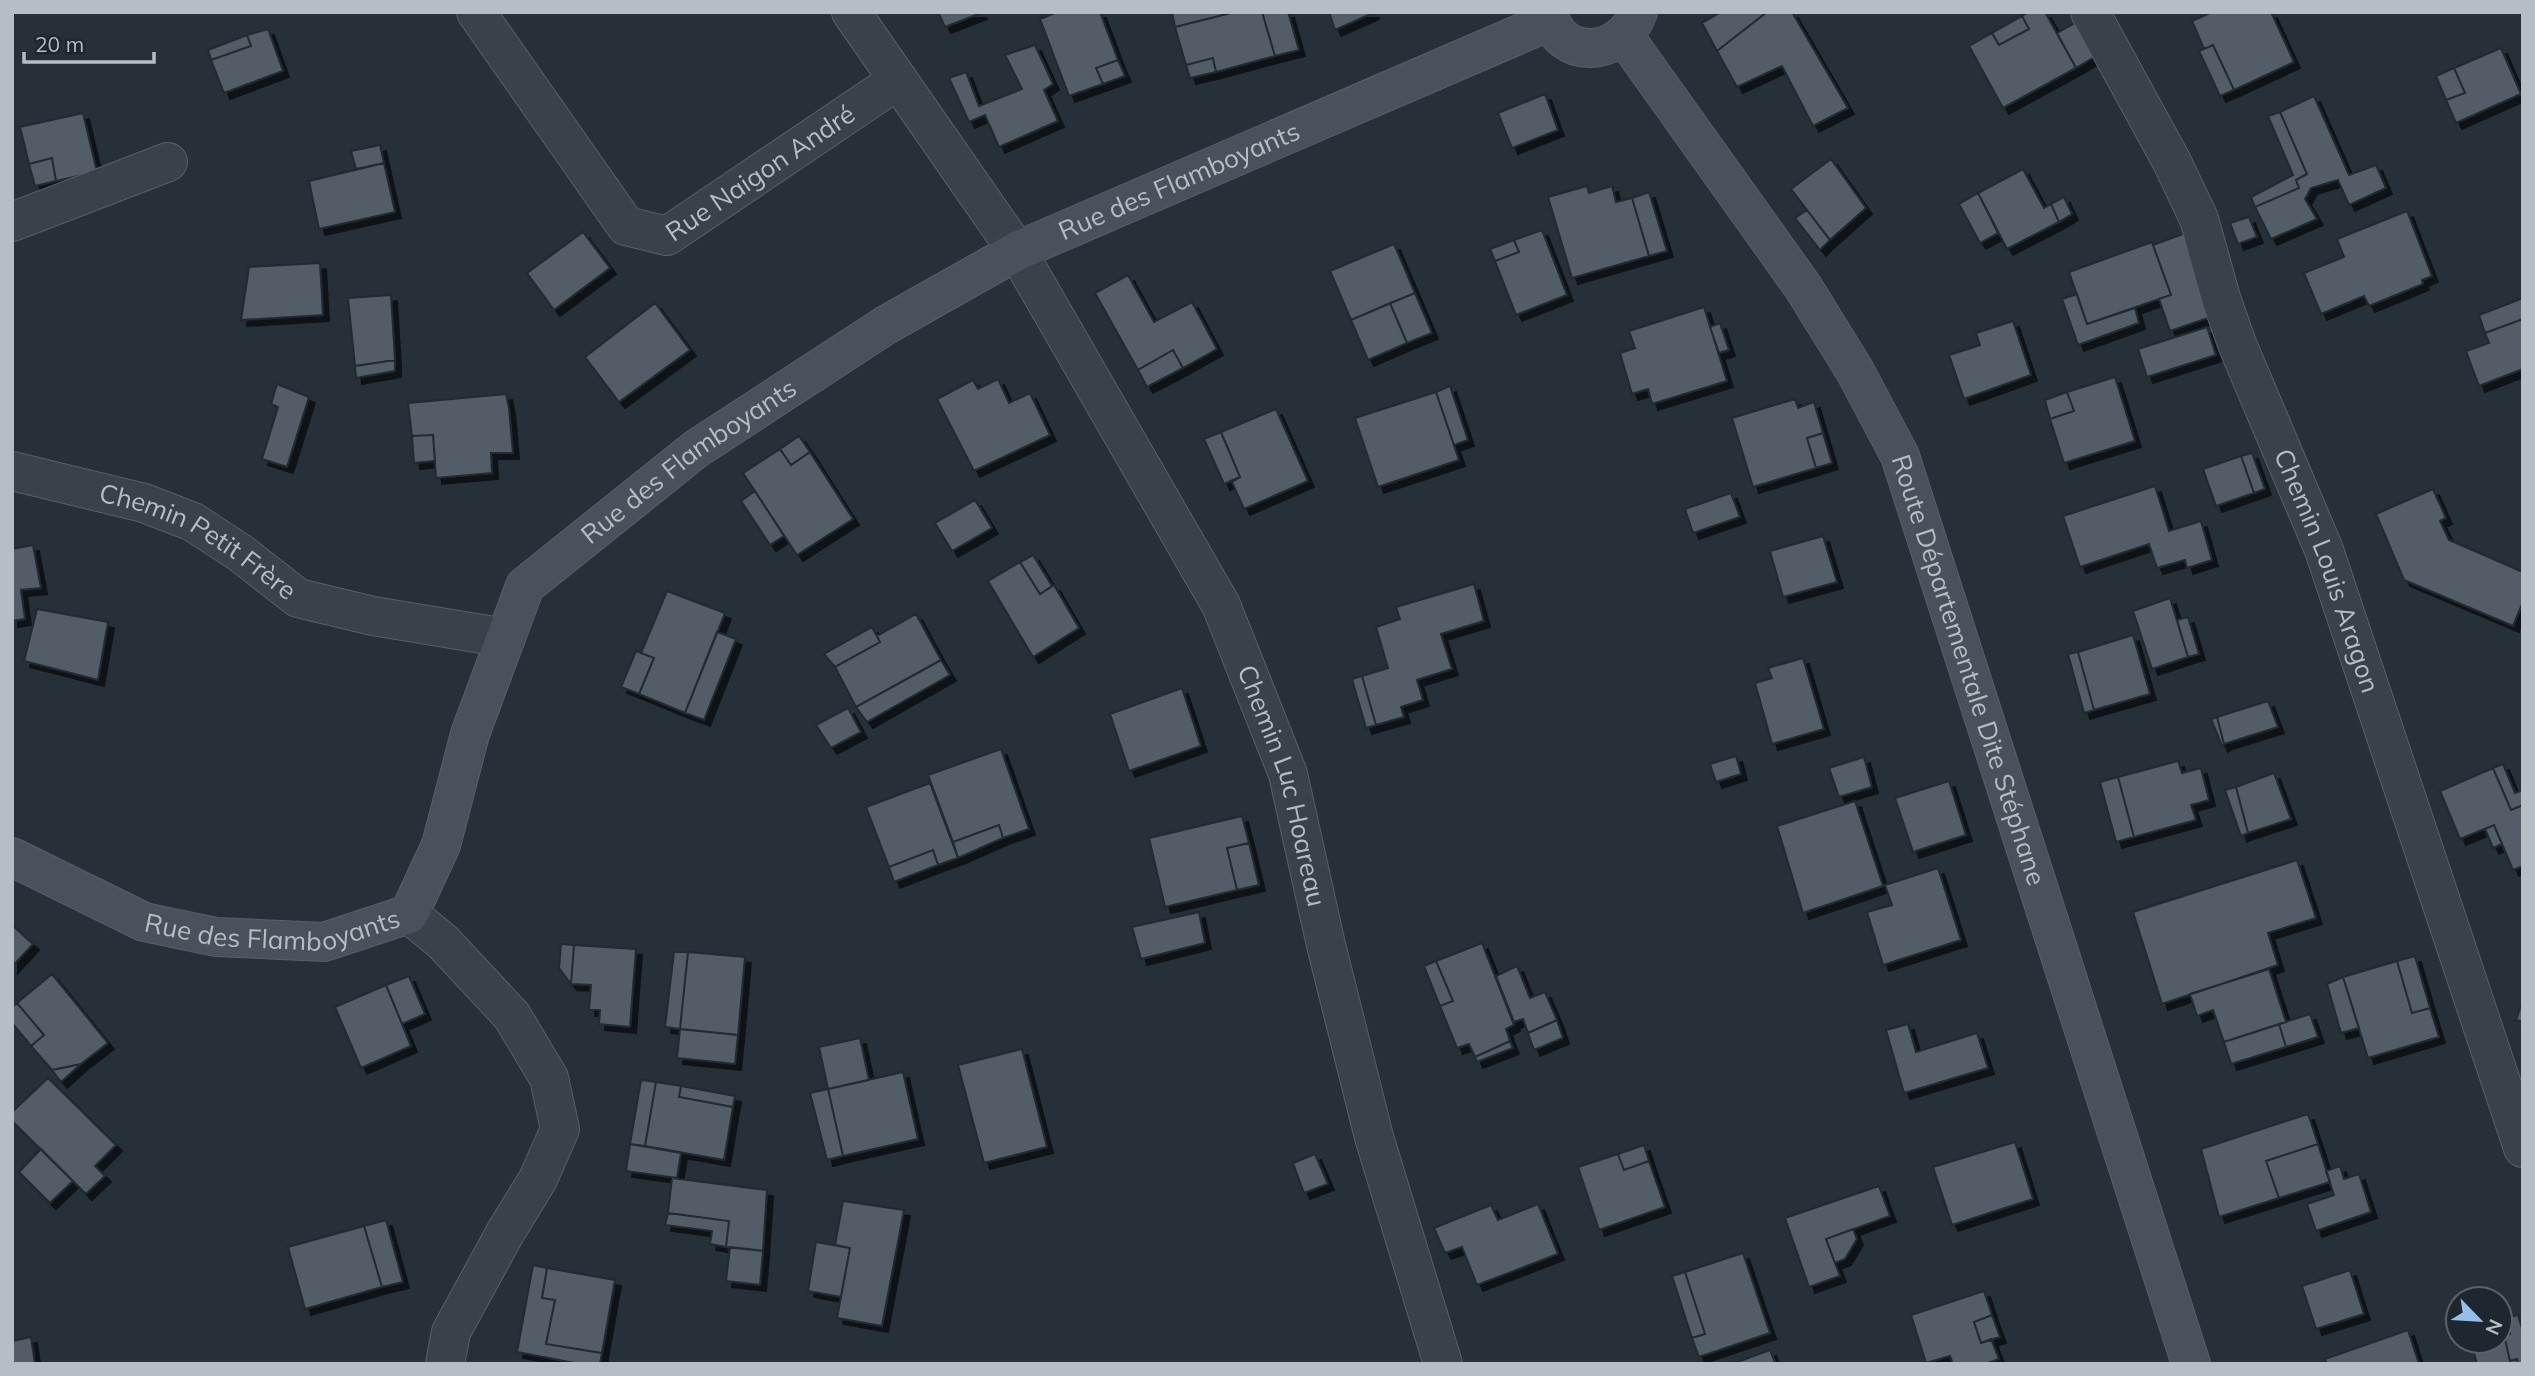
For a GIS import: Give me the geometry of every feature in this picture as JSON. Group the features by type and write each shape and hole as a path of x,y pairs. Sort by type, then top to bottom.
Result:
{"main road":[{"path":"1549,17 1556,31 1582,48 1597,49 1612,44 1631,24"},
{"name":"Rue des Flamboyants","path":"12,857 144,922 216,937 324,942 409,914 441,845 470,734 525,586 696,449 886,325 1017,251 1549,17"},
{"name":"Route Départementale Dite Stéphane","path":"1631,24 1803,287 1855,371 1900,456 2191,1364"}],"street":[{"name":"Rue Naigon André","path":"477,12 626,226 667,236 898,80"},
{"name":"Chemin Luc Hoareau","path":"851,12 1017,251 1221,605 1288,774 1326,945 1374,1137 1443,1364"},
{"name":"Chemin Louis Aragon","path":"2090,12 2172,162 2199,219 2237,344 2324,550 2523,1148"},
{"path":"12,222 168,162"},
{"name":"Chemin Petit Frère","path":"12,471 144,503 193,522 239,552 298,598 373,616 506,638"},
{"path":"409,914 443,942 512,1016 549,1078 560,1129 538,1179 451,1332 444,1364"}],"building":[{"path":"938,12 980,12 981,13 945,27"},
{"path":"1057,12 1100,12 1118,60 1096,68 1103,84 1069,96 1040,19"},
{"path":"1172,12 1235,12 1175,27"},
{"path":"1235,12 1262,12 1275,56 1216,72 1213,58 1186,65 1175,27"},
{"path":"1262,12 1288,12 1299,50 1275,56"},
{"path":"1329,12 1373,12 1373,13 1335,30"},
{"path":"1721,12 1767,12 1717,51 1702,23"},
{"path":"1767,12 1792,12 1848,108 1813,126 1782,66 1737,87 1717,51"},
{"path":"2029,12 2045,12 2076,68 2003,108 1969,46 1992,33 1999,45 2029,29 2022,16"},
{"path":"2212,12 2271,12 2294,62 2234,90 2213,45 2204,49 2192,21"},
{"path":"2022,16 2029,29 1999,45 1992,33"},
{"path":"2084,18 2101,53 2076,68 2057,33"},
{"path":"268,29 283,71 224,93 211,60 251,46 247,35"},
{"path":"247,35 251,46 211,60 208,50"},
{"path":"1035,45 1053,84 1044,90 1058,121 999,147 985,115 969,122 949,78 966,72 979,106 1022,89 1005,55"},
{"path":"2213,45 2234,90 2220,96 2199,51"},
{"path":"2501,48 2521,94 2456,123 2446,100 2465,93 2454,68"},
{"path":"1213,58 1216,72 1190,78 1186,65"},
{"path":"1118,60 1125,76 1103,84 1096,68"},
{"path":"2454,68 2465,93 2446,100 2436,76"},
{"path":"1545,94 1558,130 1512,148 1498,113"},
{"path":"2314,96 2349,175 2376,165 2386,188 2349,205 2338,180 2311,188 2305,199 2317,219 2271,239 2255,207 2299,188 2296,180 2307,174 2280,112"},
{"path":"2280,112 2307,174 2296,180 2299,188 2255,207 2251,197 2293,175 2268,116"},
{"path":"83,113 97,172 56,181 52,158 29,164 20,127"},
{"path":"380,145 384,163 356,169 351,151"},
{"path":"52,158 56,181 35,186 29,164"},
{"path":"1831,159 1866,208 1830,240 1791,189"},
{"path":"384,163 395,212 319,229 309,181"},
{"path":"2023,169 2044,208 2051,204 2059,222 2007,249 1978,193"},
{"path":"1587,186 1589,193 1612,186 1616,202 1632,198 1649,256 1572,278 1548,197"},
{"path":"1649,192 1667,251 1649,256 1632,198"},
{"path":"1978,193 1998,233 1980,243 1959,204"},
{"path":"2064,197 2072,214 2059,222 2051,204"},
{"path":"1807,210 1830,240 1820,250 1795,218"},
{"path":"2407,211 2432,276 2422,280 2423,284 2369,306 2364,296 2321,314 2304,273 2344,257 2337,239"},
{"path":"2249,217 2257,237 2238,244 2230,223"},
{"path":"1542,230 1567,295 1516,315 1495,261 1519,252 1514,240"},
{"path":"583,232 610,268 554,310 527,273"},
{"path":"2188,232 2217,315 2170,331 2159,299 2171,295 2153,245"},
{"path":"1514,240 1519,252 1495,261 1490,249"},
{"path":"2152,242 2171,295 2087,324 2069,272"},
{"path":"1394,244 1415,293 1351,320 1330,271"},
{"path":"320,263 323,315 241,320 249,267"},
{"path":"1128,275 1154,322 1192,302 1217,349 1183,368 1173,350 1138,370 1095,293"},
{"path":"1415,293 1432,333 1407,343 1390,303"},
{"path":"2077,294 2087,324 2135,308 2139,323 2078,345 2062,299"},
{"path":"391,295 395,360 355,366 348,298"},
{"path":"2523,298 2523,319 2485,333 2479,315"},
{"path":"655,303 690,350 619,402 585,357"},
{"path":"1390,303 1407,343 1368,360 1351,320"},
{"path":"1704,307 1727,381 1652,404 1648,389 1632,394 1620,353 1635,348 1629,331"},
{"path":"2523,319 2523,369 2479,386 2466,351 2489,343 2485,333"},
{"path":"2013,321 2031,375 1964,399 1949,355 1980,345 1976,333"},
{"path":"1720,323 1729,350 1719,353 1710,327"},
{"path":"2207,327 2216,355 2147,377 2138,349"},
{"path":"1173,350 1183,368 1147,387 1138,370"},
{"path":"395,360 395,371 356,378 355,366"},
{"path":"2115,377 2135,441 2064,463 2050,419 2074,411 2067,392"},
{"path":"998,379 1009,403 1030,393 1050,435 974,471 937,399 973,380 978,389"},
{"path":"277,384 309,397 287,467 262,459 278,407 271,404"},
{"path":"1450,386 1468,440 1454,445 1436,392"},
{"path":"1436,392 1459,460 1378,487 1355,418"},
{"path":"2067,392 2074,411 2050,419 2045,400"},
{"path":"506,394 513,453 491,453 492,473 436,478 433,435 412,436 408,403"},
{"path":"1795,399 1798,408 1814,402 1823,433 1807,438 1816,468 1753,487 1732,418"},
{"path":"1276,409 1308,481 1244,509 1232,482 1240,477 1221,432"},
{"path":"1221,432 1240,477 1224,484 1204,439"},
{"path":"1823,433 1832,463 1816,468 1807,438"},
{"path":"433,435 435,461 414,463 412,436"},
{"path":"799,436 810,452 791,465 780,449"},
{"path":"780,449 791,465 810,452 853,519 797,555 743,473"},
{"path":"2252,453 2265,489 2254,493 2241,456"},
{"path":"2241,456 2254,493 2216,506 2203,469"},
{"path":"2155,486 2169,531 2201,521 2212,560 2187,568 2185,560 2157,568 2149,544 2080,567 2063,516"},
{"path":"2433,489 2446,518 2440,521 2449,540 2523,572 2523,602 2513,626 2404,580 2376,514"},
{"path":"755,491 784,536 770,545 741,501"},
{"path":"1731,493 1740,517 1693,533 1685,509"},
{"path":"975,500 992,528 952,551 935,523"},
{"path":"1823,536 1837,582 1783,597 1770,551"},
{"path":"33,545 41,588 21,590 25,619 12,621 12,549"},
{"path":"1033,555 1052,586 1040,594 1020,562"},
{"path":"1020,562 1040,594 1054,585 1079,628 1033,657 988,581"},
{"path":"1474,584 1484,621 1441,634 1452,669 1417,680 1423,700 1401,707 1404,717 1376,725 1362,676 1388,668 1376,627 1400,619 1396,607"},
{"path":"667,591 725,613 685,713 639,694 654,658 641,653"},
{"path":"2170,598 2188,657 2152,669 2133,611"},
{"path":"37,609 108,622 98,680 24,661"},
{"path":"916,614 941,660 856,707 835,667 880,642 877,636"},
{"path":"2188,617 2199,654 2188,657 2177,620"},
{"path":"872,627 880,642 835,667 824,654"},
{"path":"717,632 736,639 704,720 685,713"},
{"path":"2133,635 2150,694 2094,710 2078,652"},
{"path":"636,651 654,658 639,694 621,687"},
{"path":"2078,652 2094,710 2084,713 2068,654"},
{"path":"1803,658 1824,729 1772,744 1755,683 1772,678 1768,668"},
{"path":"941,660 950,675 867,722 856,707"},
{"path":"1362,676 1376,725 1366,728 1352,679"},
{"path":"1182,688 1201,746 1129,771 1110,714"},
{"path":"2268,701 2278,727 2224,744 2217,717"},
{"path":"848,708 861,732 831,748 816,725"},
{"path":"2217,717 2224,744 2222,746 2211,719"},
{"path":"1001,749 1029,829 1003,838 999,825 953,842 928,775"},
{"path":"1736,756 1741,774 1716,782 1710,764"},
{"path":"1864,757 1872,787 1839,797 1829,768"},
{"path":"2178,761 2182,773 2201,768 2209,800 2191,805 2196,820 2134,837 2118,777"},
{"path":"2503,764 2515,793 2523,790 2523,805 2511,810 2493,768"},
{"path":"2493,768 2511,810 2523,805 2523,866 2513,870 2494,825 2460,839 2440,791"},
{"path":"2274,773 2291,819 2248,833 2236,787"},
{"path":"2118,777 2134,837 2116,842 2100,782"},
{"path":"1949,781 1966,835 1913,852 1895,798"},
{"path":"930,783 958,858 938,865 933,850 889,867 866,807"},
{"path":"2236,787 2248,833 2241,836 2225,790"},
{"path":"1855,801 1883,886 1803,913 1777,826"},
{"path":"1242,816 1249,843 1227,848 1237,890 1165,907 1149,838"},
{"path":"999,825 1003,838 958,858 953,842"},
{"path":"2494,825 2502,844 2493,848 2485,829"},
{"path":"1249,843 1259,885 1237,890 1227,848"},
{"path":"933,850 938,865 894,882 889,867"},
{"path":"2297,860 2316,918 2268,933 2278,965 2162,1004 2133,912"},
{"path":"1938,868 1961,940 1883,965 1867,912 1892,905 1885,885"},
{"path":"1199,912 1205,943 1141,959 1132,927"},
{"path":"12,925 33,944 12,967"},
{"path":"1482,943 1514,1025 1506,1029 1510,1041 1475,1057 1469,1044 1457,1048 1440,1006 1453,1001 1436,961"},
{"path":"561,944 574,945 571,984 559,968"},
{"path":"574,945 636,949 630,1027 599,1024 600,1010 589,1010 591,985 571,984"},
{"path":"674,952 688,952 680,1029 665,1027"},
{"path":"688,952 745,957 738,1035 680,1029"},
{"path":"2415,956 2430,1008 2412,1013 2397,961"},
{"path":"1436,961 1453,1001 1440,1006 1424,966"},
{"path":"2397,961 2412,1013 2430,1008 2439,1037 2368,1058 2343,977"},
{"path":"1517,966 1530,998 1545,992 1557,1020 1528,1033 1523,1019 1514,1022 1496,976"},
{"path":"2269,969 2286,1022 2224,1042 2213,1010 2197,1016 2190,994"},
{"path":"52,974 108,1043 81,1064 52,1070 31,1046 44,1035 17,1003"},
{"path":"409,976 425,1014 402,1024 386,985"},
{"path":"2343,977 2359,1028 2341,1033 2327,984"},
{"path":"386,985 411,1046 361,1068 335,1007"},
{"path":"2523,1000 2523,1022 2516,1020"},
{"path":"17,1003 44,1035 31,1046 12,1023 12,1007"},
{"path":"2310,1014 2318,1037 2286,1047 2279,1024"},
{"path":"1557,1020 1563,1038 1534,1050 1528,1033"},
{"path":"1908,1024 1916,1052 1977,1033 1988,1068 1904,1093 1886,1030"},
{"path":"2279,1024 2286,1047 2231,1064 2224,1042"},
{"path":"680,1029 738,1035 735,1064 677,1058"},
{"path":"860,1038 869,1080 828,1089 819,1047"},
{"path":"1510,1041 1513,1048 1477,1062 1475,1057"},
{"path":"1022,1049 1047,1147 984,1163 958,1065"},
{"path":"81,1064 61,1082 52,1070"},
{"path":"903,1072 918,1139 843,1156 828,1089"},
{"path":"48,1078 116,1145 95,1166 105,1176 86,1194 12,1121 12,1112"},
{"path":"641,1080 656,1082 645,1146 630,1144"},
{"path":"656,1082 681,1086 679,1097 733,1107 724,1160 645,1146"},
{"path":"681,1086 735,1096 733,1107 679,1097"},
{"path":"828,1089 843,1156 827,1160 810,1093"},
{"path":"2308,1114 2318,1144 2266,1161 2279,1198 2219,1217 2201,1149"},
{"path":"2015,1142 2033,1199 1952,1225 1933,1167"},
{"path":"630,1144 681,1153 677,1178 626,1171"},
{"path":"2318,1144 2330,1182 2279,1198 2266,1161"},
{"path":"1644,1145 1649,1161 1624,1170 1618,1154"},
{"path":"41,1149 73,1181 50,1203 19,1172"},
{"path":"1315,1154 1328,1184 1304,1193 1293,1163"},
{"path":"1618,1154 1624,1170 1649,1161 1665,1207 1599,1230 1578,1167"},
{"path":"2340,1166 2344,1179 2359,1174 2371,1212 2316,1231 2307,1204 2334,1195 2326,1171"},
{"path":"672,1178 767,1190 763,1251 726,1247 729,1221 668,1213"},
{"path":"1879,1186 1890,1216 1826,1239 1840,1276 1809,1287 1785,1218"},
{"path":"843,1201 904,1210 882,1326 837,1318 850,1248 835,1245"},
{"path":"1538,1204 1558,1254 1477,1285 1462,1247 1445,1253 1434,1228 1491,1205 1498,1220"},
{"path":"668,1213 729,1221 726,1247 710,1244 712,1231 665,1225"},
{"path":"386,1220 403,1282 382,1287 364,1226"},
{"path":"364,1226 382,1287 305,1309 288,1247"},
{"path":"1853,1229 1857,1239 1845,1259 1835,1263 1826,1239"},
{"path":"816,1242 850,1248 841,1297 808,1291"},
{"path":"730,1247 763,1251 760,1285 726,1281"},
{"path":"1743,1253 1770,1333 1699,1357 1692,1338 1705,1334 1685,1272"},
{"path":"533,1265 547,1268 542,1298 555,1300 546,1344 602,1353 600,1364 580,1364 517,1352"},
{"path":"547,1268 615,1280 602,1353 546,1344 555,1300 542,1298"},
{"path":"2350,1270 2364,1314 2316,1329 2302,1286"},
{"path":"1685,1272 1705,1334 1692,1338 1672,1276"},
{"path":"1984,1291 1992,1315 1974,1322 1981,1343 1991,1339 1999,1359 1985,1364 1953,1364 1950,1356 1926,1363 1911,1315"},
{"path":"1992,1315 2000,1337 1981,1343 1974,1322"},
{"path":"2518,1315 2523,1332 2523,1364 2518,1364 2517,1359 2510,1361 2509,1355 2514,1355 2514,1316"},
{"path":"2408,1330 2419,1364 2327,1364 2325,1359"},
{"path":"31,1337 35,1364 12,1364 12,1341"},
{"path":"1770,1350 1775,1362 1732,1364"},
{"path":"2475,1355 2509,1355 2510,1361 2517,1359 2518,1364 2477,1364"}]}
